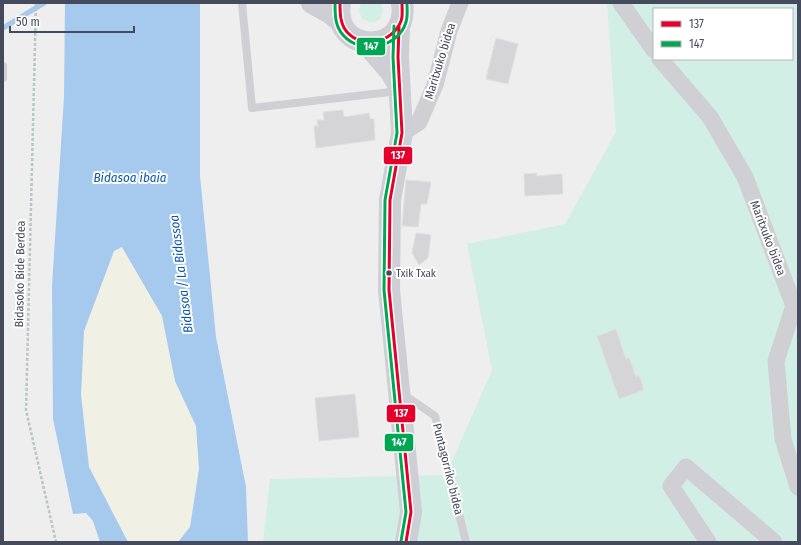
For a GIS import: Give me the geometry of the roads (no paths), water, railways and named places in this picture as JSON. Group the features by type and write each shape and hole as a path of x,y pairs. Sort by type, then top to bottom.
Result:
{"street":[{"path":"312,3 330,13 340,12 350,36 366,43 376,43 385,40 393,34 399,26"},
{"path":"402,3 403,11 399,26 402,133 390,200 389,290 411,512 406,542"},
{"name":"Maritxuko bidea","path":"402,133 419,122 435,85 449,31 460,3"},
{"path":"621,3 653,49"},
{"path":"366,43 391,72 400,88"},
{"name":"Maritxuko bidea","path":"661,60 710,117 745,177 794,306 776,361 783,439 798,487"},
{"path":"708,542 671,486 686,467 774,542"}],"lane":[{"path":"242,3 252,108 400,88"},
{"path":"3,66 3,78"},
{"name":"Puntagorriko bidea","path":"399,391 434,416 466,542"}],"water":[{"name":"Bidasoa ibaia","path":"65,3 200,3 200,176 216,337 246,487 248,542 178,542 190,527 199,469 196,426 175,381 162,316 122,247 114,251 84,331 81,395 89,467 128,542 100,542 93,521 86,513 73,514 53,419 52,286 64,97"}],"waterway":[{"path":"3,28 44,3"}],"place":[{"name":"Txik Txak","path":"389,273"}],"water label":[{"name":"Bidasoa / La Bidassoa","path":"181,274"}]}
